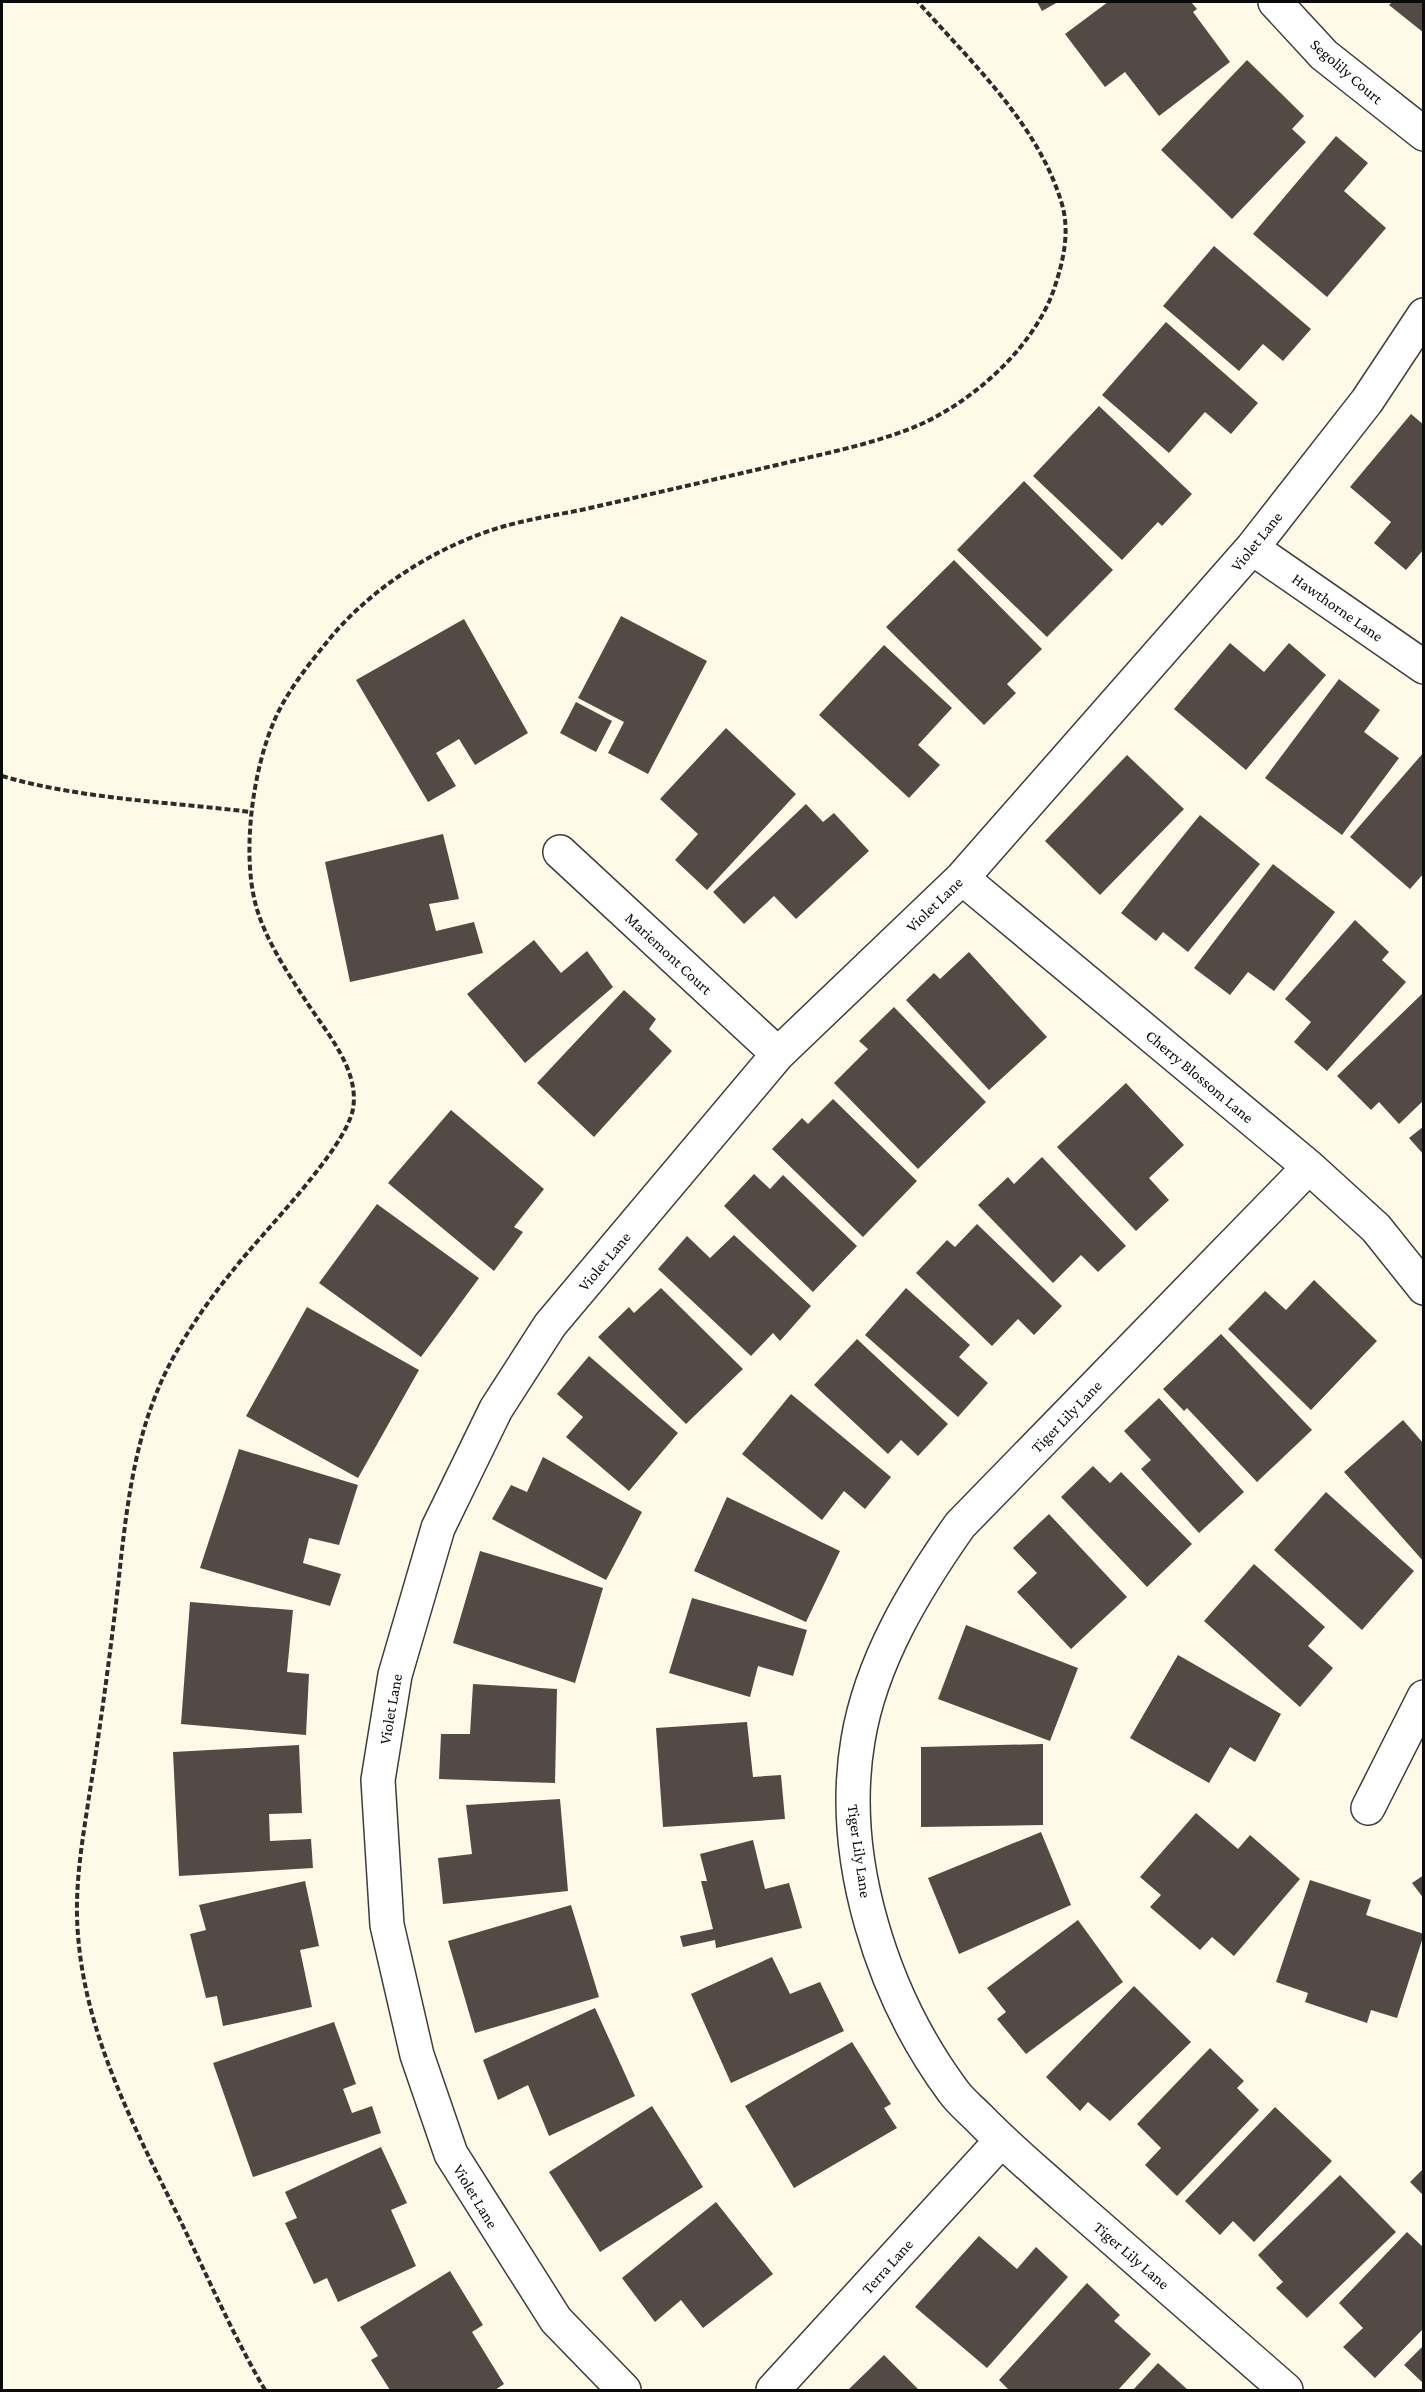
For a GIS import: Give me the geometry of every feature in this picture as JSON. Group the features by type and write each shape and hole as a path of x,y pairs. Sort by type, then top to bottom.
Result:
{"street":[{"name":"Segolily Court","path":"1275,2 1324,55 1424,134"},
{"name":"Violet Lane","path":"624,2391 556,2320 451,2154 417,2055 387,1925 378,1780 395,1675 438,1528 496,1409 550,1324 778,1054 962,878 1252,548 1367,401 1424,315"},
{"name":"Hawthorne Lane","path":"1252,548 1424,667"},
{"name":"Mariemont Court","path":"560,852 778,1054"},
{"name":"Cherry Blossom Lane","path":"962,878 1309,1167 1376,1228 1424,1288"},
{"name":"Tiger Lily Lane","path":"1286,2391 1001,2141 953,2092 906,2014 879,1950 861,1882 852,1804 858,1738 873,1683 895,1629 923,1577 960,1525 1309,1167"},
{"path":"1368,1808 1424,1697"},
{"name":"Terra Lane","path":"773,2391 1001,2141"}],"path":[{"path":"265,2391 136,2130 105,2058 87,1996 78,1937 77,1880 121,1573 126,1512 135,1460 150,1408 172,1360 205,1307 340,1140 352,1111 353,1091 350,1072 294,983 270,938 255,903 251,866 251,812 275,720 302,675 332,635 370,598 436,554 503,526 808,458 914,428 952,406 991,377 1024,340 1048,305 1061,268 1066,229 1061,201 1041,156 1009,106 918,2"},
{"path":"2,776 22,782 102,794 251,812"}],"building":[{"path":"1037,2 1058,2 1042,11"},
{"path":"1108,2 1191,2 1197,9 1193,12 1230,62 1159,116 1125,72 1105,87 1065,34"},
{"path":"1392,2 1424,2 1424,33 1389,5"},
{"path":"1247,60 1304,116 1292,129 1306,142 1232,219 1161,150"},
{"path":"1336,136 1368,163 1344,191 1386,228 1327,297 1253,234"},
{"path":"1214,246 1311,329 1283,361 1263,344 1239,371 1163,306"},
{"path":"1166,322 1258,403 1231,434 1205,412 1169,453 1102,395"},
{"path":"1099,406 1192,494 1162,526 1158,522 1122,560 1033,476"},
{"path":"1411,414 1424,425 1424,549 1406,570 1374,543 1391,522 1350,487"},
{"path":"1024,481 1113,570 1047,637 957,550"},
{"path":"954,560 1042,649 1007,684 1016,693 984,725 886,627"},
{"path":"621,616 707,661 648,774 608,753 624,722 578,698"},
{"path":"464,619 528,733 475,765 459,739 436,753 456,786 428,802 356,680"},
{"path":"1230,643 1264,672 1289,643 1326,675 1246,770 1174,709"},
{"path":"884,645 952,708 918,745 940,765 909,798 819,715"},
{"path":"1339,679 1380,710 1364,732 1399,758 1342,835 1265,778"},
{"path":"576,702 612,721 596,752 560,733"},
{"path":"726,728 796,794 707,890 675,860 698,834 660,799"},
{"path":"1424,752 1424,873 1410,889 1350,837"},
{"path":"1127,755 1184,809 1100,895 1045,841"},
{"path":"806,804 823,822 834,813 869,851 796,919 774,896 744,924 713,892"},
{"path":"1200,815 1260,864 1188,952 1163,932 1156,941 1121,913"},
{"path":"443,834 459,899 429,904 436,931 474,922 483,953 350,982 325,862"},
{"path":"1273,864 1335,912 1274,991 1248,972 1230,995 1194,968"},
{"path":"1355,920 1389,952 1382,960 1406,982 1327,1071 1294,1042 1311,1022 1285,999"},
{"path":"534,940 561,973 587,951 613,987 525,1063 467,994"},
{"path":"969,952 1047,1037 989,1090 906,1000 934,973 940,979"},
{"path":"624,990 656,1019 649,1029 672,1051 594,1137 537,1083"},
{"path":"1424,992 1424,1100 1399,1124 1379,1102 1371,1110 1337,1076"},
{"path":"894,1007 986,1102 918,1169 834,1083 868,1049 859,1041"},
{"path":"1126,1083 1184,1145 1149,1178 1169,1200 1136,1231 1057,1147"},
{"path":"833,1099 917,1181 863,1237 772,1149 802,1118 808,1124"},
{"path":"451,1110 544,1189 514,1227 523,1232 494,1271 388,1183"},
{"path":"1424,1126 1424,1155 1409,1138"},
{"path":"1042,1157 1126,1246 1098,1272 1081,1255 1053,1283 978,1205 1008,1177 1014,1184"},
{"path":"754,1174 770,1189 783,1175 857,1246 813,1292 724,1206"},
{"path":"377,1204 479,1278 421,1357 319,1283"},
{"path":"977,1224 1062,1306 1034,1335 1018,1319 992,1346 916,1273 947,1240 955,1247"},
{"path":"734,1235 811,1306 780,1341 773,1333 751,1356 658,1269 687,1236 710,1258"},
{"path":"1314,1280 1377,1341 1311,1410 1228,1329 1265,1291 1286,1310"},
{"path":"661,1288 743,1369 686,1424 598,1337 629,1307 634,1313"},
{"path":"906,1288 970,1345 959,1357 988,1383 958,1417 865,1335"},
{"path":"307,1307 419,1370 358,1478 246,1416"},
{"path":"1221,1334 1312,1430 1257,1482 1187,1408 1184,1411 1163,1389"},
{"path":"857,1339 948,1424 918,1456 901,1440 888,1454 814,1385"},
{"path":"589,1356 678,1433 629,1491 566,1437 583,1417 557,1394"},
{"path":"791,1394 891,1477 865,1509 844,1491 822,1520 742,1454"},
{"path":"1159,1398 1244,1492 1199,1533 1141,1469 1151,1460 1124,1431"},
{"path":"1403,1420 1424,1444 1424,1562 1344,1472"},
{"path":"239,1449 358,1485 339,1545 309,1538 303,1563 341,1574 330,1606 200,1568"},
{"path":"543,1457 642,1512 606,1580 492,1519 511,1485 527,1492"},
{"path":"1093,1466 1110,1483 1121,1472 1192,1544 1147,1587 1061,1497"},
{"path":"1326,1492 1414,1571 1362,1630 1274,1550"},
{"path":"727,1497 840,1551 806,1622 694,1571"},
{"path":"1049,1514 1127,1597 1071,1649 1017,1592 1037,1573 1013,1548"},
{"path":"480,1551 603,1588 575,1683 453,1643"},
{"path":"1254,1564 1325,1627 1308,1646 1333,1668 1300,1707 1204,1621"},
{"path":"692,1598 807,1630 793,1676 758,1666 750,1697 669,1673"},
{"path":"190,1602 293,1610 287,1672 309,1674 306,1735 181,1724"},
{"path":"966,1625 1078,1668 1050,1741 938,1699"},
{"path":"1178,1655 1281,1714 1255,1762 1230,1747 1209,1783 1130,1738"},
{"path":"473,1684 557,1689 555,1783 439,1779 441,1734 470,1734"},
{"path":"747,1722 753,1777 781,1775 785,1819 663,1827 656,1728"},
{"path":"1043,1744 1043,1825 921,1827 921,1747"},
{"path":"299,1745 302,1813 269,1814 270,1841 311,1839 313,1868 179,1876 173,1752"},
{"path":"560,1799 568,1891 443,1904 438,1858 472,1854 466,1805"},
{"path":"1196,1813 1238,1849 1250,1835 1300,1879 1234,1956 1212,1937 1200,1950 1150,1907 1161,1895 1140,1877"},
{"path":"1041,1832 1071,1905 959,1954 928,1878"},
{"path":"753,1840 765,1889 789,1883 802,1928 716,1948 715,1940 683,1947 680,1936 713,1929 701,1881 707,1881 700,1854"},
{"path":"1424,1875 1424,1899 1412,1883"},
{"path":"1310,1880 1371,1900 1366,1915 1424,1934 1397,2018 1371,2010 1367,2023 1305,2002 1308,1993 1276,1982"},
{"path":"305,1881 319,1946 300,1950 312,2007 223,2026 217,1996 206,1998 190,1934 206,1930 199,1905"},
{"path":"571,1905 599,1997 475,2033 448,1941"},
{"path":"1078,1920 1123,1982 1026,2054 997,2019 1006,2012 987,1988"},
{"path":"772,1957 790,1994 820,1982 844,2031 731,2083 691,1994"},
{"path":"1134,1986 1191,2042 1110,2121 1088,2102 1080,2111 1046,2077"},
{"path":"595,2008 635,2096 549,2136 528,2085 498,2100 483,2060"},
{"path":"334,2022 356,2084 343,2089 352,2113 372,2106 381,2133 253,2177 213,2063"},
{"path":"852,2042 891,2104 884,2108 897,2128 794,2188 745,2106"},
{"path":"1210,2048 1244,2081 1237,2088 1259,2110 1177,2196 1145,2165 1161,2148 1137,2124"},
{"path":"652,2106 703,2187 600,2252 549,2172"},
{"path":"1275,2107 1332,2161 1254,2242 1233,2221 1220,2235 1185,2201"},
{"path":"381,2147 407,2203 391,2210 416,2266 338,2302 327,2278 314,2284 285,2223 297,2218 285,2192"},
{"path":"1424,2168 1424,2196 1410,2182"},
{"path":"1340,2175 1396,2232 1307,2318 1276,2288 1283,2282 1258,2255"},
{"path":"716,2202 773,2274 703,2328 681,2300 655,2322 622,2278"},
{"path":"1407,2232 1424,2248 1424,2328 1375,2378 1343,2347 1363,2328 1339,2303"},
{"path":"979,2236 1017,2269 1036,2247 1068,2277 987,2368 915,2307"},
{"path":"450,2271 483,2325 472,2332 504,2384 495,2390 390,2390 371,2360 378,2356 360,2327"},
{"path":"1087,2283 1120,2315 1114,2321 1151,2354 1118,2390 1009,2390 999,2380"},
{"path":"1424,2345 1424,2384 1404,2365"},
{"path":"884,2355 919,2390 848,2390"},
{"path":"1158,2363 1188,2390 1133,2390"}]}
